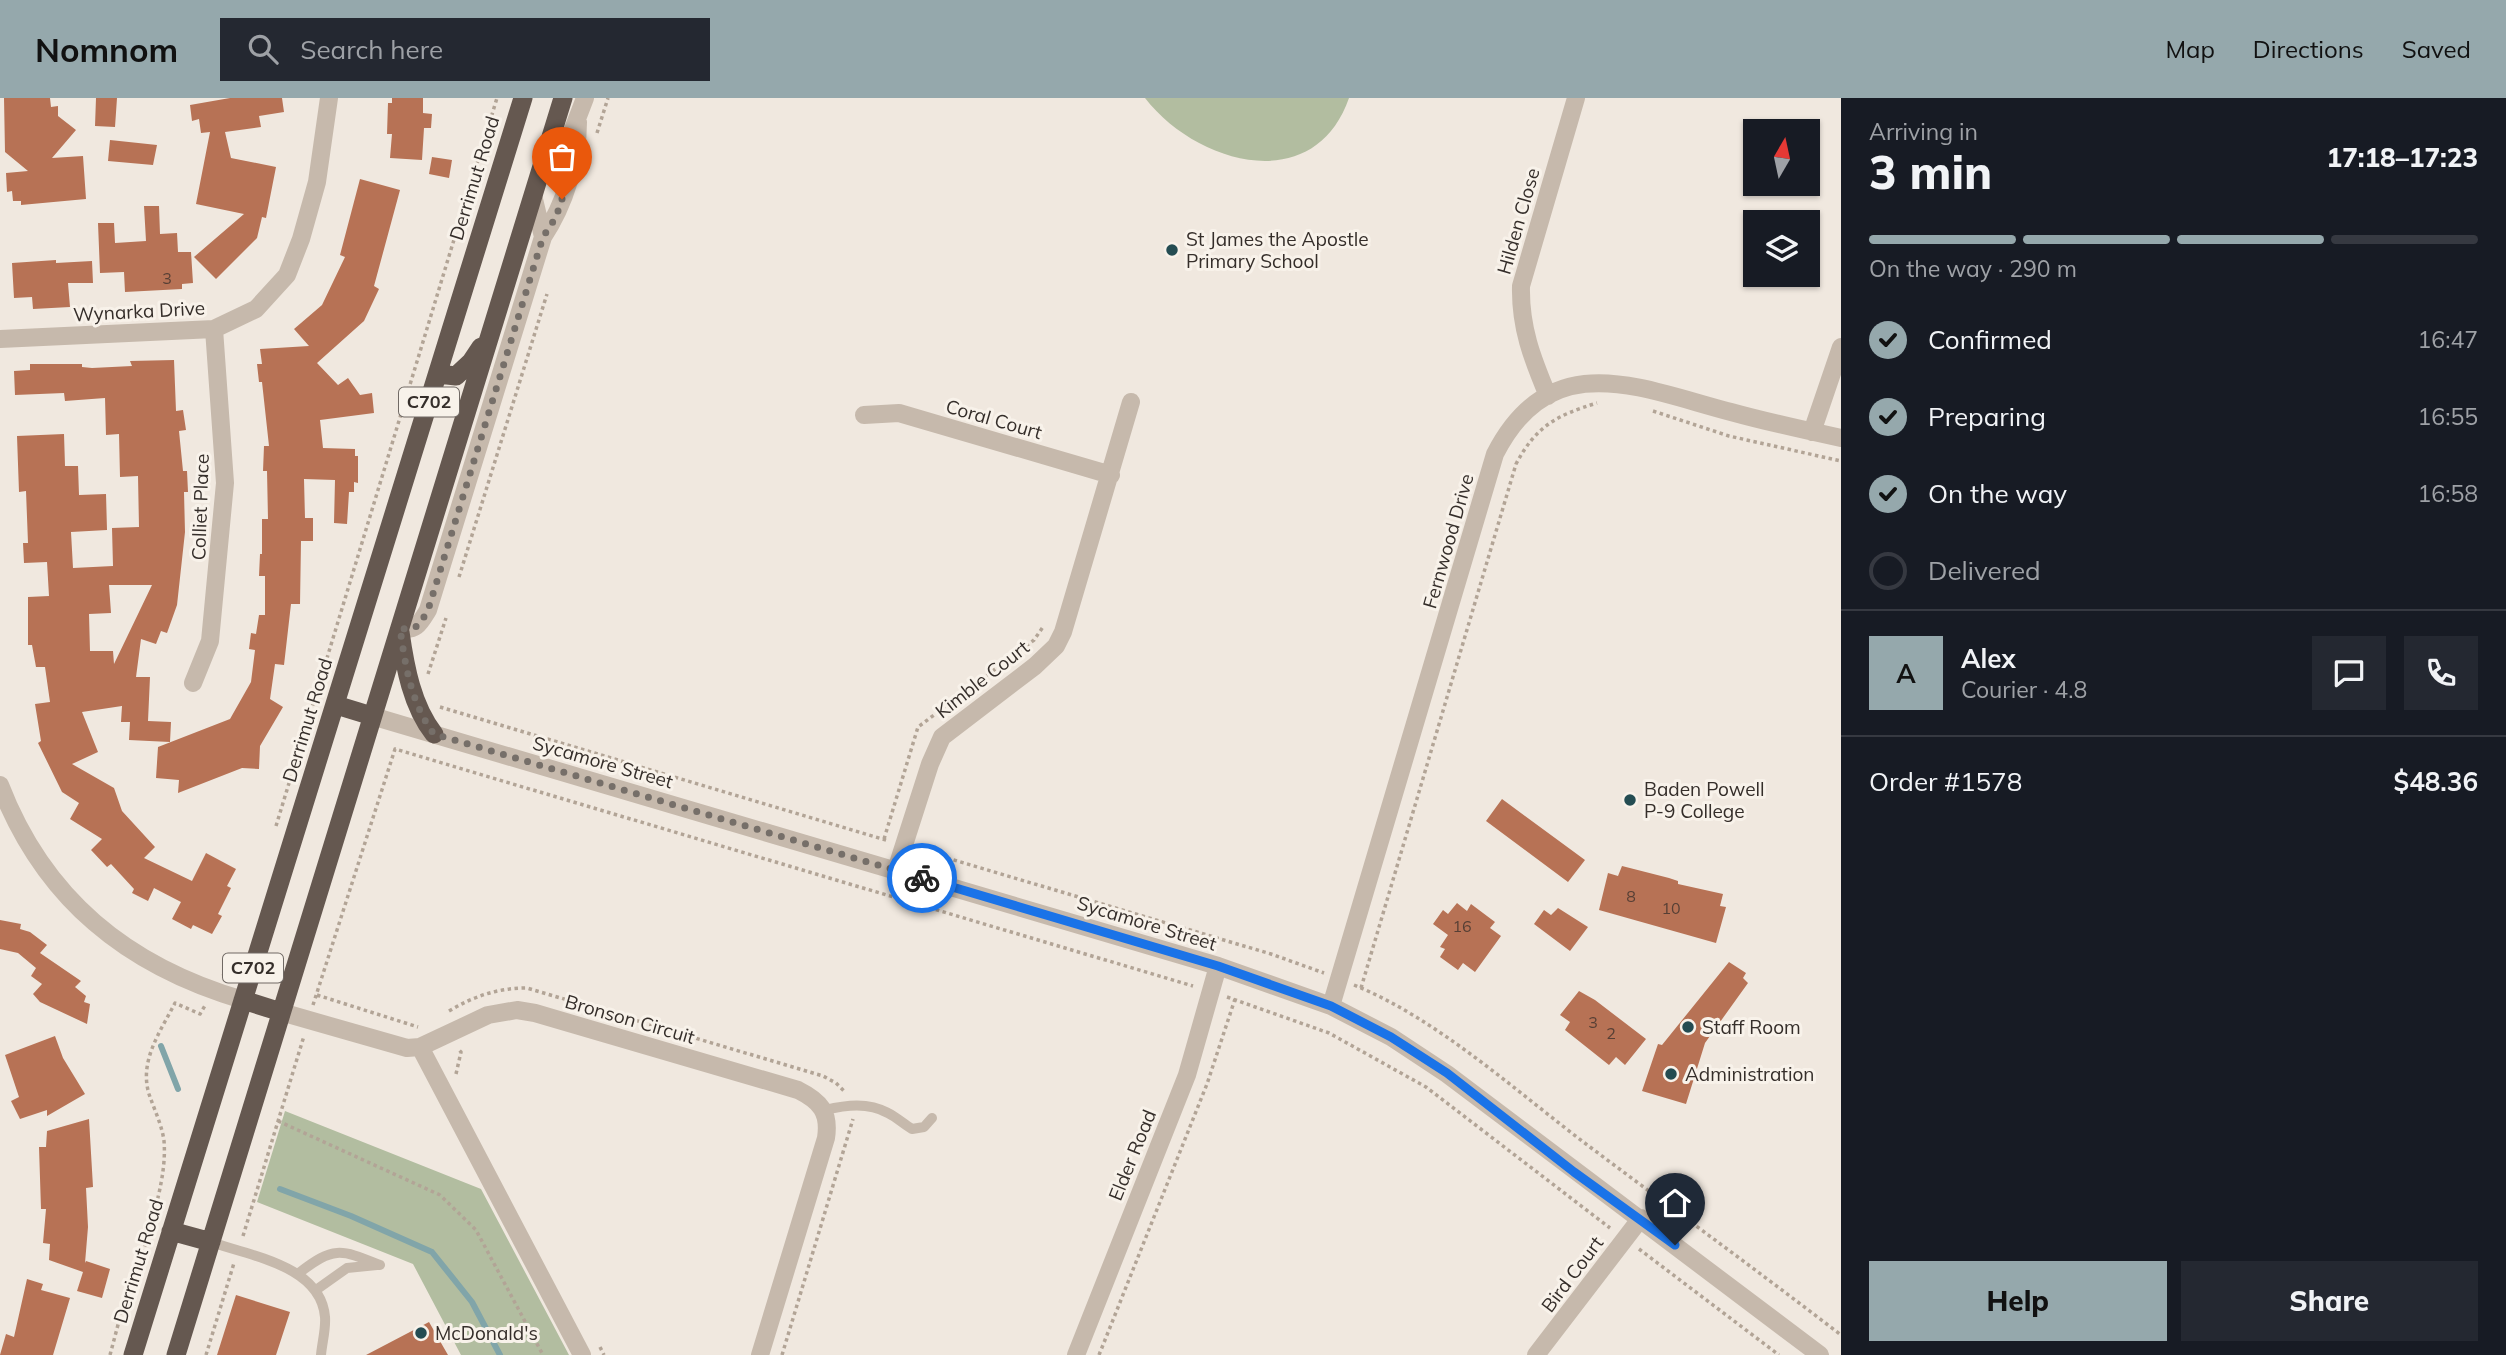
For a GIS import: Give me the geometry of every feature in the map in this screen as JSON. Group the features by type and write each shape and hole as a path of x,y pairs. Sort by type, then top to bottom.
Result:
{"highway":[{"name":"Derrimut Road","path":"133,1355 523,98"},
{"name":"C702","path":"176,1355 563,98"},
{"path":"438,374 456,376 471,362 491,331"},
{"path":"400,628 421,718 434,734"},
{"path":"336,705 372,716"},
{"path":"243,1000 281,1012"},
{"path":"172,1231 211,1242"}],"street":[{"name":"Wynarka Drive","path":"0,339 214,329 256,309 287,275 301,239 317,181 329,98"},
{"path":"541,171 567,145 585,98"},
{"name":"Hilden Close","path":"1548,396 1527,344 1520,312 1521,286 1576,98"},
{"path":"400,628 409,630 419,626 428,610 543,237 556,217 574,162 578,122"},
{"path":"533,195 543,237"},
{"name":"Colliet Place","path":"193,683 210,640 225,496 214,329"},
{"path":"1812,432 1841,347"},
{"name":"Fernwood Drive","path":"1331,1006 1495,454 1514,422 1548,396 1591,382 1625,383 1841,438"},
{"name":"Kimble Court","path":"896,870 930,764 942,737 1035,666 1056,646 1072,607 1130,402"},
{"name":"Coral Court","path":"864,415 899,413 1111,475"},
{"name":"Sycamore Street","path":"372,716 1218,966 1331,1006 1391,1037 1447,1073 1574,1172 1641,1218 1820,1355"},
{"path":"0,785 22,835 42,867 70,901 101,929 162,969 213,991 243,1000"},
{"name":"Elder Road","path":"1076,1355 1188,1075 1218,966"},
{"name":"Bronson Circuit","path":"420,1047 501,1011 535,1013 798,1090 814,1098 825,1110"},
{"path":"281,1012 397,1046 420,1047 582,1355"},
{"path":"760,1355 826,1138 828,1122 825,1110"},
{"name":"Bird Court","path":"1536,1355 1641,1218"}],"lane":[{"path":"825,1110 851,1105 869,1106 888,1113 912,1129 924,1127 932,1118"},
{"path":"211,1242 299,1273 316,1290 325,1316 321,1355"},
{"path":"299,1273 324,1254 349,1252 380,1265 347,1268 316,1290"}],"path":[{"path":"302,736 497,98"},
{"path":"595,141 608,98"},
{"path":"457,585 549,286"},
{"path":"1361,988 1516,464 1527,443 1544,426 1568,412 1598,403 1609,403"},
{"path":"1646,409 1729,436 1841,461"},
{"path":"427,683 448,611"},
{"path":"884,839 918,727 1034,640 1047,618"},
{"path":"436,706 1271,954 1361,988 1439,1034 1529,1097 1590,1147 1841,1335"},
{"path":"206,1355 395,749 1211,991 1329,1033 1426,1087 1779,1355"},
{"path":"462,1085 456,1073 461,1052 445,1035 436,1019 482,994 506,988 527,988 823,1076 836,1083 851,1105 853,1118 782,1355"},
{"path":"317,995 422,1028"},
{"path":"1099,1355 1207,1084 1235,999"},
{"path":"110,1355 123,1306 141,1258 159,1186 164,1138 148,1091 147,1061 175,1003"},
{"path":"278,1121 440,1195 476,1230 543,1355"},
{"path":"598,1343 604,1355"}],"green space":[{"path":"1145,98 1349,98 1332,129 1310,149 1283,159 1253,160 1223,153 1193,140 1167,121"},
{"path":"285,1111 481,1189 569,1355 461,1355 413,1264 257,1202"}],"building":[{"path":"4,98 50,98 51,107 58,106 58,116 76,130 52,158 83,156 86,199 21,205 21,201 13,201 12,191 7,192 6,173 28,171 5,152"},
{"path":"96,98 117,98 115,127 95,126"},
{"path":"230,98 282,98 284,112 259,116 261,127 225,132 231,158 276,167 266,218 262,217 257,238 216,279 194,257 244,214 196,204 210,132 201,133 199,119 192,121 190,105"},
{"path":"392,98 423,98 423,113 432,114 431,128 424,128 422,160 390,158 392,134 387,134 388,103 392,103"},
{"path":"110,140 157,145 153,165 108,161"},
{"path":"432,157 452,160 449,178 429,174"},
{"path":"360,179 400,190 374,286 379,289 364,321 317,363 338,385 348,378 360,395 372,393 374,413 320,420 323,448 355,449 355,456 358,456 358,483 354,482 354,492 349,492 347,524 334,523 335,480 304,479 305,518 313,518 313,541 301,541 300,604 291,604 284,665 275,664 270,699 283,707 260,746 259,769 242,768 178,793 179,780 156,778 158,747 230,719 251,682 255,650 249,649 251,633 256,634 259,615 265,615 265,576 259,576 262,519 268,519 267,471 263,471 264,446 269,446 262,382 259,382 257,364 262,364 260,349 309,346 294,329 322,305 345,257 340,255"},
{"path":"144,206 159,206 160,234 177,233 178,252 191,252 193,283 182,284 182,289 125,292 124,272 100,273 98,223 114,223 115,243 146,241"},
{"path":"56,260 56,263 92,261 93,283 68,283 70,307 33,309 32,297 14,298 12,263"},
{"path":"174,360 176,411 183,410 186,430 179,431 188,492 184,492 185,532 177,605 167,633 161,631 156,644 141,639 136,677 150,677 148,721 171,722 170,742 129,740 130,722 121,722 122,706 82,712 98,752 72,764 114,788 122,811 155,847 144,858 192,881 206,853 236,869 227,886 231,888 218,914 222,916 212,934 193,925 191,929 172,919 181,902 154,888 148,901 132,893 134,889 111,864 107,867 91,850 102,839 70,819 79,803 62,792 38,743 41,741 35,704 50,702 45,667 36,667 32,645 28,645 28,597 49,596 47,562 24,563 23,543 28,543 26,491 19,492 17,436 64,434 65,466 78,466 79,495 106,494 107,530 71,532 73,568 113,566 112,528 139,527 138,476 120,477 119,434 106,435 105,398 65,401 64,393 15,395 14,371 30,370 30,364 82,364 82,367 92,368 132,366 130,361","holes":["109,585 152,585 114,664 113,651 90,651 89,614 111,613"]},
{"path":"1502,799 1585,860 1568,882 1486,821"},
{"path":"1622,866 1669,878 1678,881 1678,884 1723,894 1720,906 1726,907 1716,943 1599,910 1608,873 1618,876"},
{"path":"1457,903 1467,911 1471,904 1495,922 1490,928 1501,936 1475,972 1463,963 1458,970 1440,957 1445,949 1440,947 1448,935 1433,924 1443,910 1448,914"},
{"path":"1558,908 1588,927 1570,951 1534,924 1544,910 1551,915"},
{"path":"0,920 21,924 20,929 30,932 47,945 40,953 81,981 75,987 86,996 84,1002 90,1004 87,1024 40,1002 33,994 42,984 31,976 36,968 18,953 0,949"},
{"path":"1729,962 1746,973 1743,978 1748,983 1705,1043 1686,1104 1642,1091 1658,1044 1662,1045"},
{"path":"1579,991 1646,1039 1625,1065 1616,1057 1609,1065 1565,1030 1570,1022 1560,1015"},
{"path":"55,1036 63,1058 85,1094 47,1116 47,1110 20,1119 11,1101 19,1097 5,1055"},
{"path":"89,1119 93,1187 86,1188 88,1227 85,1263 86,1261 110,1269 102,1298 77,1291 83,1272 49,1260 50,1244 43,1243 46,1209 41,1209 39,1147 46,1147 47,1131"},
{"path":"27,1279 43,1284 41,1290 70,1298 53,1355 0,1355 6,1334 14,1337"},
{"path":"236,1295 290,1312 276,1355 217,1355"},
{"name":"McDonald's","path":"429,1322 448,1355 366,1355"}],"waterway":[{"path":"161,1046 178,1089"},
{"path":"280,1189 351,1216 432,1252 472,1302 500,1355"}],"way so far":[{"path":"562,199 556,217 543,237 428,610 419,626 409,630 400,628 421,718 434,734 922,878"}],"place":[{"name":"St James the Apostle Primary School","path":"1172,250"},
{"name":"Baden Powell P-9 College","path":"1630,800"},
{"name":"Staff Room","path":"1688,1027"},
{"name":"Administration","path":"1671,1074"},
{"name":"McDonald's","path":"421,1333"}],"route":[{"path":"922,878 1218,966 1331,1006 1370,1025 1447,1073 1574,1172 1675,1245"}]}
